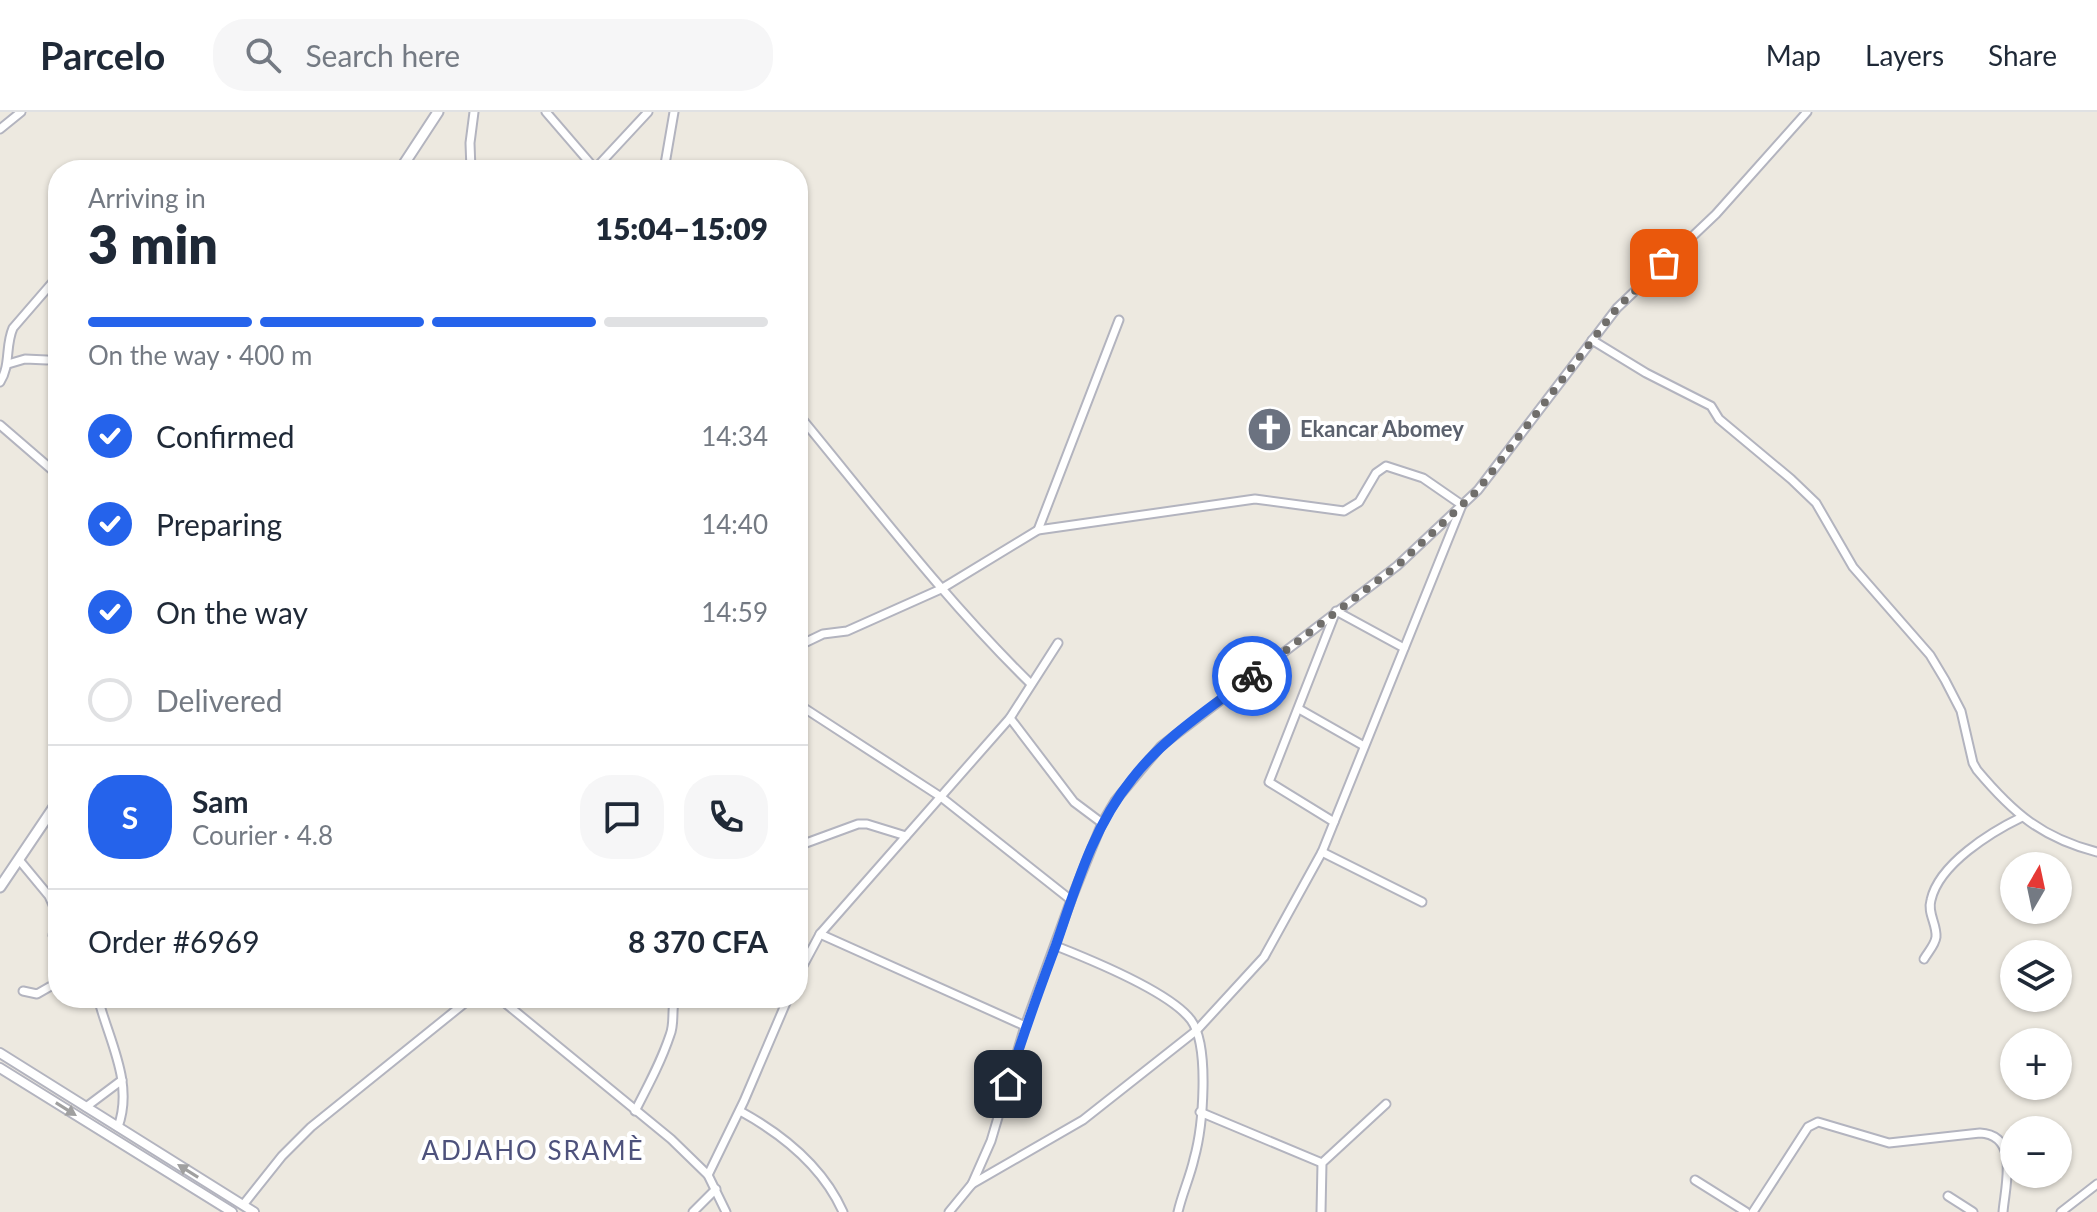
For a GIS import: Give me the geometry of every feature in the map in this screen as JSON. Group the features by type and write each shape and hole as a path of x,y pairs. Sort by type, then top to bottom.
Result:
{"main road":[{"path":"407,160 438,112"},
{"path":"0,887 48,817"}],"street":[{"path":"0,129 21,112"},
{"path":"471,160 474,112"},
{"path":"546,112 587,160"},
{"path":"604,160 648,112"},
{"path":"666,160 674,112"},
{"path":"949,1212 972,1184 991,1141 1025,1026 1071,900 1102,823 1133,776 1161,746 1397,566 1478,490 1617,308 1716,214 1807,112"},
{"path":"0,382 8,364 9,338 13,328 48,288"},
{"path":"1038,530 1119,320"},
{"path":"1592,340 1646,373 1711,406 1719,419 1791,479 1820,508 1853,567 1930,655 1961,711 1973,763 2008,806 2022,817 2057,839 2097,852"},
{"path":"8,364 25,359 47,360"},
{"path":"0,425 48,466"},
{"path":"808,426 941,589 1031,684"},
{"path":"808,641 823,634 847,631 941,589 1038,530 1255,499 1344,511 1359,502 1372,478 1386,466 1423,478 1462,505"},
{"path":"972,1184 1083,1120 1197,1030 1264,957 1322,852 1462,505"},
{"path":"1336,611 1404,648"},
{"path":"1334,822 1269,782 1336,611"},
{"path":"808,956 820,934 1010,718 1058,643"},
{"path":"1299,709 1364,746"},
{"path":"808,711 941,797 1071,900"},
{"path":"1010,718 1074,802 1102,823"},
{"path":"1924,959 1936,937 1930,901 1937,887 1971,847 2022,817"},
{"path":"808,842 858,824 906,836"},
{"path":"1322,852 1422,902"},
{"path":"20,861 48,895"},
{"path":"820,934 1025,1026"},
{"path":"1056,946 1146,988 1189,1017 1197,1030 1203,1062 1200,1112 1195,1157 1178,1212"},
{"path":"23,991 37,994 48,988"},
{"path":"101,1008 121,1067 125,1103 118,1127"},
{"path":"243,1205 282,1156 311,1127 459,1008"},
{"path":"511,1008 671,1139 708,1175 726,1212"},
{"path":"635,1111 670,1036 672,1008"},
{"path":"708,1175 740,1111 784,1008"},
{"path":"0,1053 254,1212"},
{"path":"0,1068 232,1212"},
{"path":"86,1107 122,1080"},
{"path":"1321,1212 1322,1163 1386,1104"},
{"path":"740,1111 779,1135 810,1164 826,1182 843,1212"},
{"path":"1200,1112 1322,1163"},
{"path":"1753,1212 1808,1127 1818,1122 1889,1143 1980,1133 1995,1136 2006,1150 2008,1159 2003,1212"},
{"path":"1695,1180 1746,1212"},
{"path":"2061,1212 2097,1184"},
{"path":"693,1212 716,1189"},
{"path":"1948,1196 1973,1212"}],"way so far":[{"path":"1252,676 1397,566 1478,490 1617,308 1664,263"}],"place":[{"name":"Ekancar Abomey","path":"1269,429"}],"district":[{"name":"ADJAHO SRAMÈ","path":"533,1151"}],"route":[{"path":"1008,1084 1025,1026 1071,900 1102,823 1115,801 1161,746 1252,676"}]}
